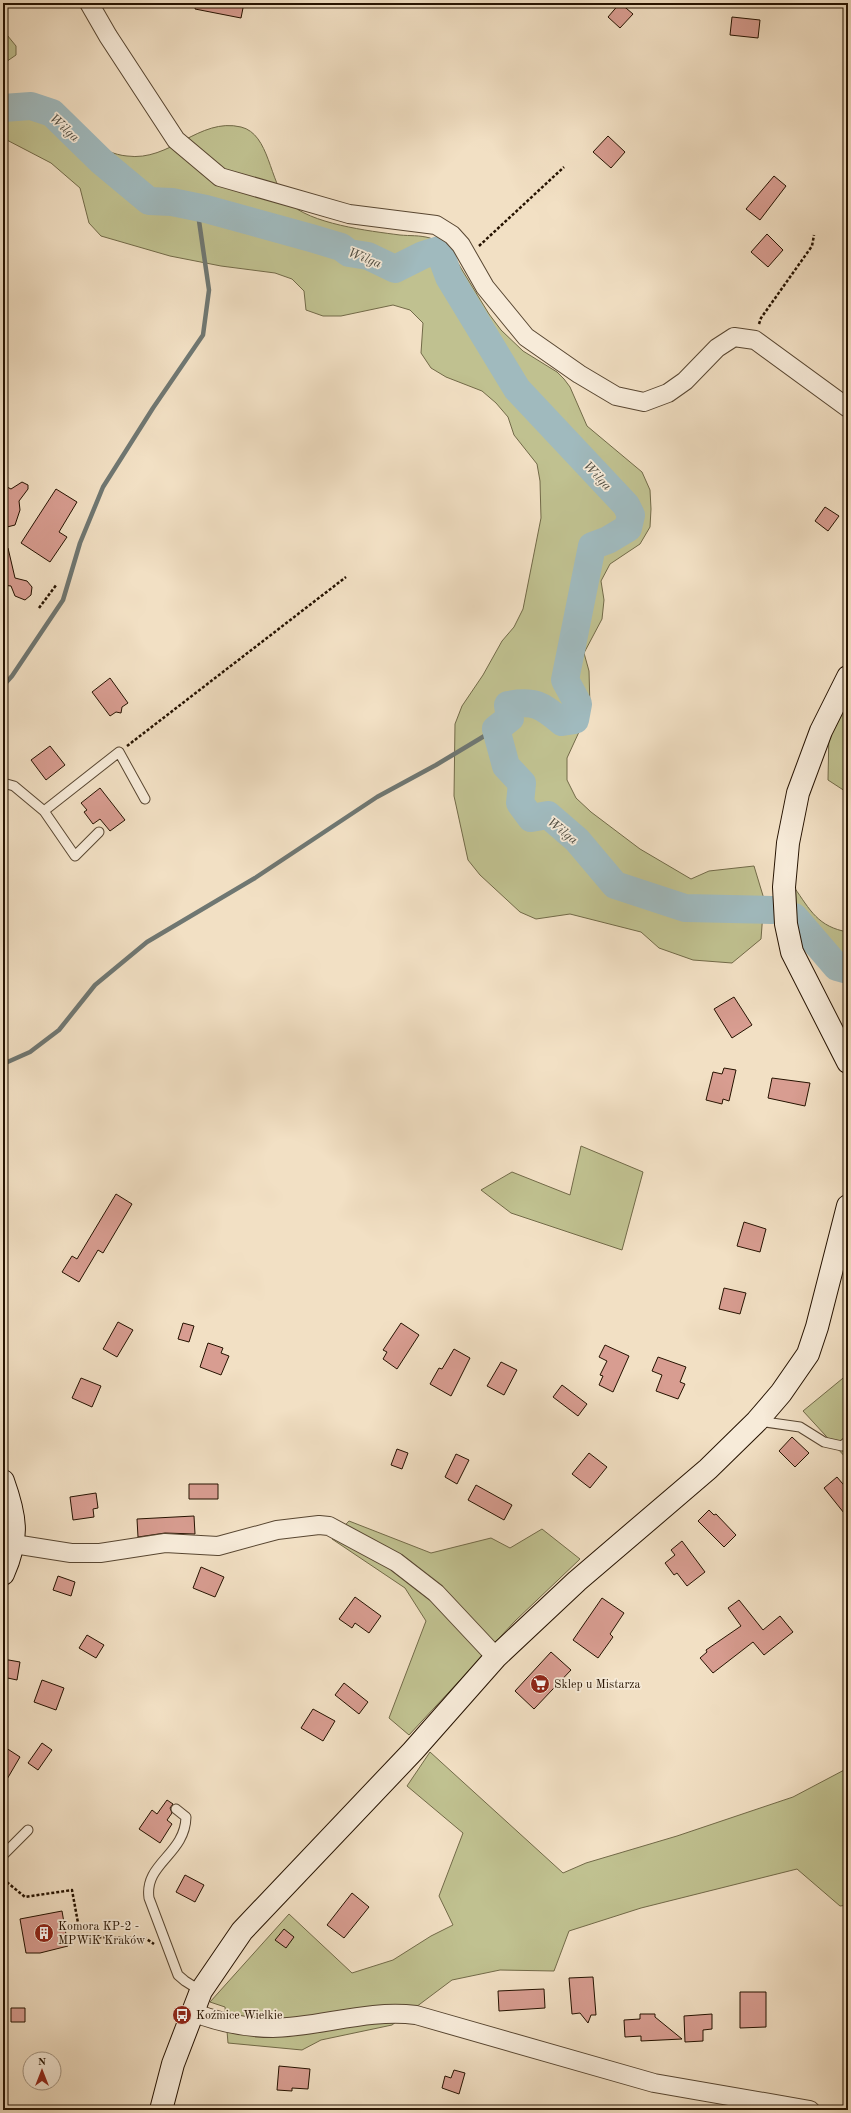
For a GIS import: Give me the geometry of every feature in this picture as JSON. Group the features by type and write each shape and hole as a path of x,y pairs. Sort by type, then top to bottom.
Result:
{"street":[{"path":"89,3 108,36 176,140 220,177 349,214 436,225 452,235 468,256 484,286 526,337 579,374 616,396 644,402 668,393 685,381 717,348 734,337 755,340 848,408"},
{"path":"848,678 821,731 798,793 788,843 784,887 786,924 792,952 848,1062"},
{"path":"161,2110 173,2064 201,1991 242,1931 413,1751 496,1657 577,1580 708,1469 757,1421 782,1393 808,1354 817,1327 848,1206"},
{"path":"3,1481 15,1520 14,1544 3,1574"},
{"path":"14,1544 71,1553 100,1553 165,1543 218,1546 277,1530 319,1525 329,1526 396,1562 436,1594 496,1657"},
{"path":"192,2012 243,2026 273,2028 373,2014 398,2013 416,2015 654,2083 810,2110"}],"lane":[{"path":"44,811 119,752 145,799"},
{"path":"3,783 14,786 44,811 75,856 99,832"},
{"path":"757,1421 800,1428 824,1442 842,1446 848,1441"},
{"path":"176,1809 186,1817 184,1834 173,1852 158,1867 150,1881 148,1889 149,1898 178,1974 185,1981 201,1991"},
{"path":"3,1855 28,1830"}],"path":[{"path":"468,256 564,167"},
{"path":"755,340 761,318 812,246 814,235"},
{"path":"119,752 346,577"},
{"path":"39,608 57,584"},
{"path":"3,1879 25,1897 72,1890 80,1934 84,1937 145,1938 171,1957"}],"green space":[{"path":"3,30 16,46 16,55 3,64"},
{"path":"3,95 31,97 50,102 82,125 90,143 108,151 127,156 143,156 157,153 198,133 212,128 226,126 241,127 251,131 258,139 264,149 282,193 288,202 298,210 325,221 357,229 430,238 438,242 453,255 489,314 501,330 523,351 557,372 564,379 570,387 587,426 642,472 650,490 650,527 640,544 610,564 601,581 604,600 602,619 584,653 589,671 590,708 567,758 567,780 576,798 591,812 640,849 691,879 709,871 754,866 764,899 761,939 732,963 693,960 659,948 641,932 570,914 536,919 520,912 480,875 468,860 454,796 455,724 462,706 483,675 502,641 514,627 523,609 541,518 540,481 537,464 514,435 508,417 496,403 482,391 446,377 431,368 421,353 423,323 410,310 393,305 341,316 323,316 306,310 304,291 292,279 275,273 221,266 170,256 101,236 89,223 80,188 51,163 3,138"},
{"path":"848,685 848,793 828,780 829,730"},
{"path":"794,887 810,910 822,922 838,930 848,932 848,981 833,977 813,958 797,920"},
{"path":"581,1146 643,1172 622,1250 511,1213 481,1190 512,1172 570,1195"},
{"path":"848,1374 848,1460 803,1411"},
{"path":"349,1521 431,1553 491,1538 510,1548 542,1529 580,1559 515,1621 409,1735 389,1718 426,1621 405,1588 332,1539"},
{"path":"430,1752 563,1873 586,1863 677,1836 793,1797 848,1768 848,1905 840,1906 797,1869 641,1908 569,1931 554,1971 500,1970 452,1980 392,2025 321,2040 302,2050 228,2043 225,2007 210,2002 289,1914 352,1973 393,1960 431,1936 453,1925 439,1896 463,1833 407,1786"}],"building":[{"path":"196,3 244,3 241,18 195,9"},
{"path":"620,3 633,14 620,28 608,17"},
{"path":"732,17 760,20 758,38 730,35"},
{"path":"608,136 625,152 611,168 593,152"},
{"path":"774,176 786,186 760,220 746,209"},
{"path":"767,234 783,250 768,267 751,252"},
{"path":"22,482 28,485 28,489 19,501 20,510 15,525 3,528 3,485 11,489"},
{"path":"56,489 77,502 59,532 67,537 50,562 21,543"},
{"path":"825,507 839,516 828,531 815,521"},
{"path":"8,548 15,578 27,581 32,587 31,595 25,600 15,596 11,586 3,585 3,549"},
{"path":"110,678 128,703 122,707 121,713 116,712 110,716 92,692"},
{"path":"50,746 65,765 46,780 31,760"},
{"path":"100,788 125,820 110,831 100,819 93,824 84,812 87,810 81,803"},
{"path":"734,997 752,1025 732,1038 714,1009"},
{"path":"724,1068 736,1070 729,1101 723,1099 722,1104 706,1100 713,1072 722,1074"},
{"path":"772,1078 810,1083 805,1106 768,1098"},
{"path":"116,1194 132,1204 103,1253 98,1250 79,1282 62,1272 72,1256 77,1259"},
{"path":"744,1222 766,1229 760,1252 737,1246"},
{"path":"724,1288 746,1293 740,1314 719,1309"},
{"path":"118,1322 133,1330 117,1357 103,1349"},
{"path":"183,1323 194,1326 189,1342 178,1339"},
{"path":"401,1323 419,1335 397,1369 383,1359 387,1352 383,1350"},
{"path":"208,1343 223,1348 221,1353 229,1356 221,1375 200,1367"},
{"path":"605,1345 629,1356 613,1392 599,1385 603,1376 600,1375 607,1361 599,1357"},
{"path":"454,1349 470,1358 451,1396 430,1384 439,1368 442,1369"},
{"path":"658,1357 686,1367 680,1382 685,1384 678,1399 656,1391 662,1375 652,1371"},
{"path":"501,1362 517,1370 504,1395 487,1386"},
{"path":"81,1378 101,1386 92,1407 72,1398"},
{"path":"562,1385 587,1404 578,1416 553,1397"},
{"path":"792,1437 809,1453 795,1467 779,1451"},
{"path":"397,1449 408,1453 402,1469 391,1465"},
{"path":"589,1453 607,1467 590,1488 572,1474"},
{"path":"456,1454 469,1460 457,1484 445,1477"},
{"path":"837,1477 848,1490 848,1518 824,1488"},
{"path":"189,1484 218,1484 218,1499 189,1499"},
{"path":"476,1485 512,1505 504,1520 468,1500"},
{"path":"96,1493 98,1508 93,1509 94,1517 73,1520 70,1497"},
{"path":"709,1510 714,1515 716,1514 736,1535 724,1547 698,1521"},
{"path":"194,1516 195,1534 165,1533 138,1537 137,1519"},
{"path":"682,1541 705,1572 687,1586 677,1573 674,1575 665,1563 675,1555 671,1550"},
{"path":"201,1567 224,1577 215,1597 193,1588"},
{"path":"58,1576 75,1582 71,1596 53,1590"},
{"path":"355,1597 381,1616 369,1633 355,1623 352,1628 339,1619"},
{"path":"602,1598 624,1613 610,1634 613,1637 598,1658 573,1640"},
{"path":"739,1600 763,1630 780,1616 793,1632 764,1655 753,1642 713,1673 700,1658 707,1652 706,1650 741,1626 728,1608"},
{"path":"87,1635 104,1645 96,1658 79,1648"},
{"path":"551,1652 571,1670 534,1709 515,1691"},
{"path":"3,1659 20,1662 17,1680 3,1677"},
{"path":"42,1680 64,1688 56,1710 34,1702"},
{"path":"344,1683 368,1702 359,1714 335,1695"},
{"path":"313,1709 335,1721 323,1741 301,1728"},
{"path":"42,1743 52,1750 38,1770 28,1763"},
{"path":"3,1746 20,1757 3,1786"},
{"path":"167,1800 173,1804 170,1808 172,1813 167,1820 172,1824 160,1843 139,1829 152,1810 157,1814"},
{"path":"185,1875 204,1885 195,1902 176,1892"},
{"path":"352,1893 369,1907 344,1938 327,1925"},
{"name":"Komora KP-2 - MPWiK Kraków","path":"62,1911 68,1946 40,1953 26,1953 20,1919"},
{"path":"284,1929 294,1937 286,1948 275,1940"},
{"path":"593,1977 596,2015 591,2015 588,2023 580,2013 572,2014 569,1978"},
{"path":"544,1989 545,2008 499,2011 498,1991"},
{"path":"740,1992 766,1992 766,2027 740,2028"},
{"path":"11,2008 25,2008 25,2022 11,2022"},
{"path":"640,2014 655,2014 655,2017 682,2039 641,2041 641,2036 625,2037 624,2020 640,2019"},
{"path":"712,2014 712,2029 703,2030 703,2041 685,2042 684,2016"},
{"path":"279,2066 310,2069 308,2089 292,2088 292,2091 277,2090"},
{"path":"454,2070 465,2073 459,2094 442,2088 445,2076 451,2078"}],"waterway":[{"name":"Wilga","path":"3,108 31,106 52,113 101,161 149,201 172,202 206,209 311,238 341,247 349,253 368,256 395,269 423,255 439,250 449,277 517,389 626,505 631,515 628,528 608,540 592,546 565,680 578,704 575,720 562,722 549,711 537,705 525,703 508,705 510,718 496,729 506,766 522,783 520,803 531,818 548,815 577,840 615,885 685,908 772,910"},
{"path":"3,686 12,676 63,600 80,543 103,487 153,408 203,335 209,290 197,207"},
{"path":"3,1064 30,1052 59,1030 95,985 147,942 255,878 377,797 436,765 496,729"},
{"name":"Wilga","path":"794,917 837,967 848,970"}],"place":[{"name":"Sklep u Mistarza","path":"540,1684"},
{"name":"Komora KP-2 - MPWiK Kraków","path":"44,1933"},
{"name":"Koźmice Wielkie","path":"182,2015"}]}
